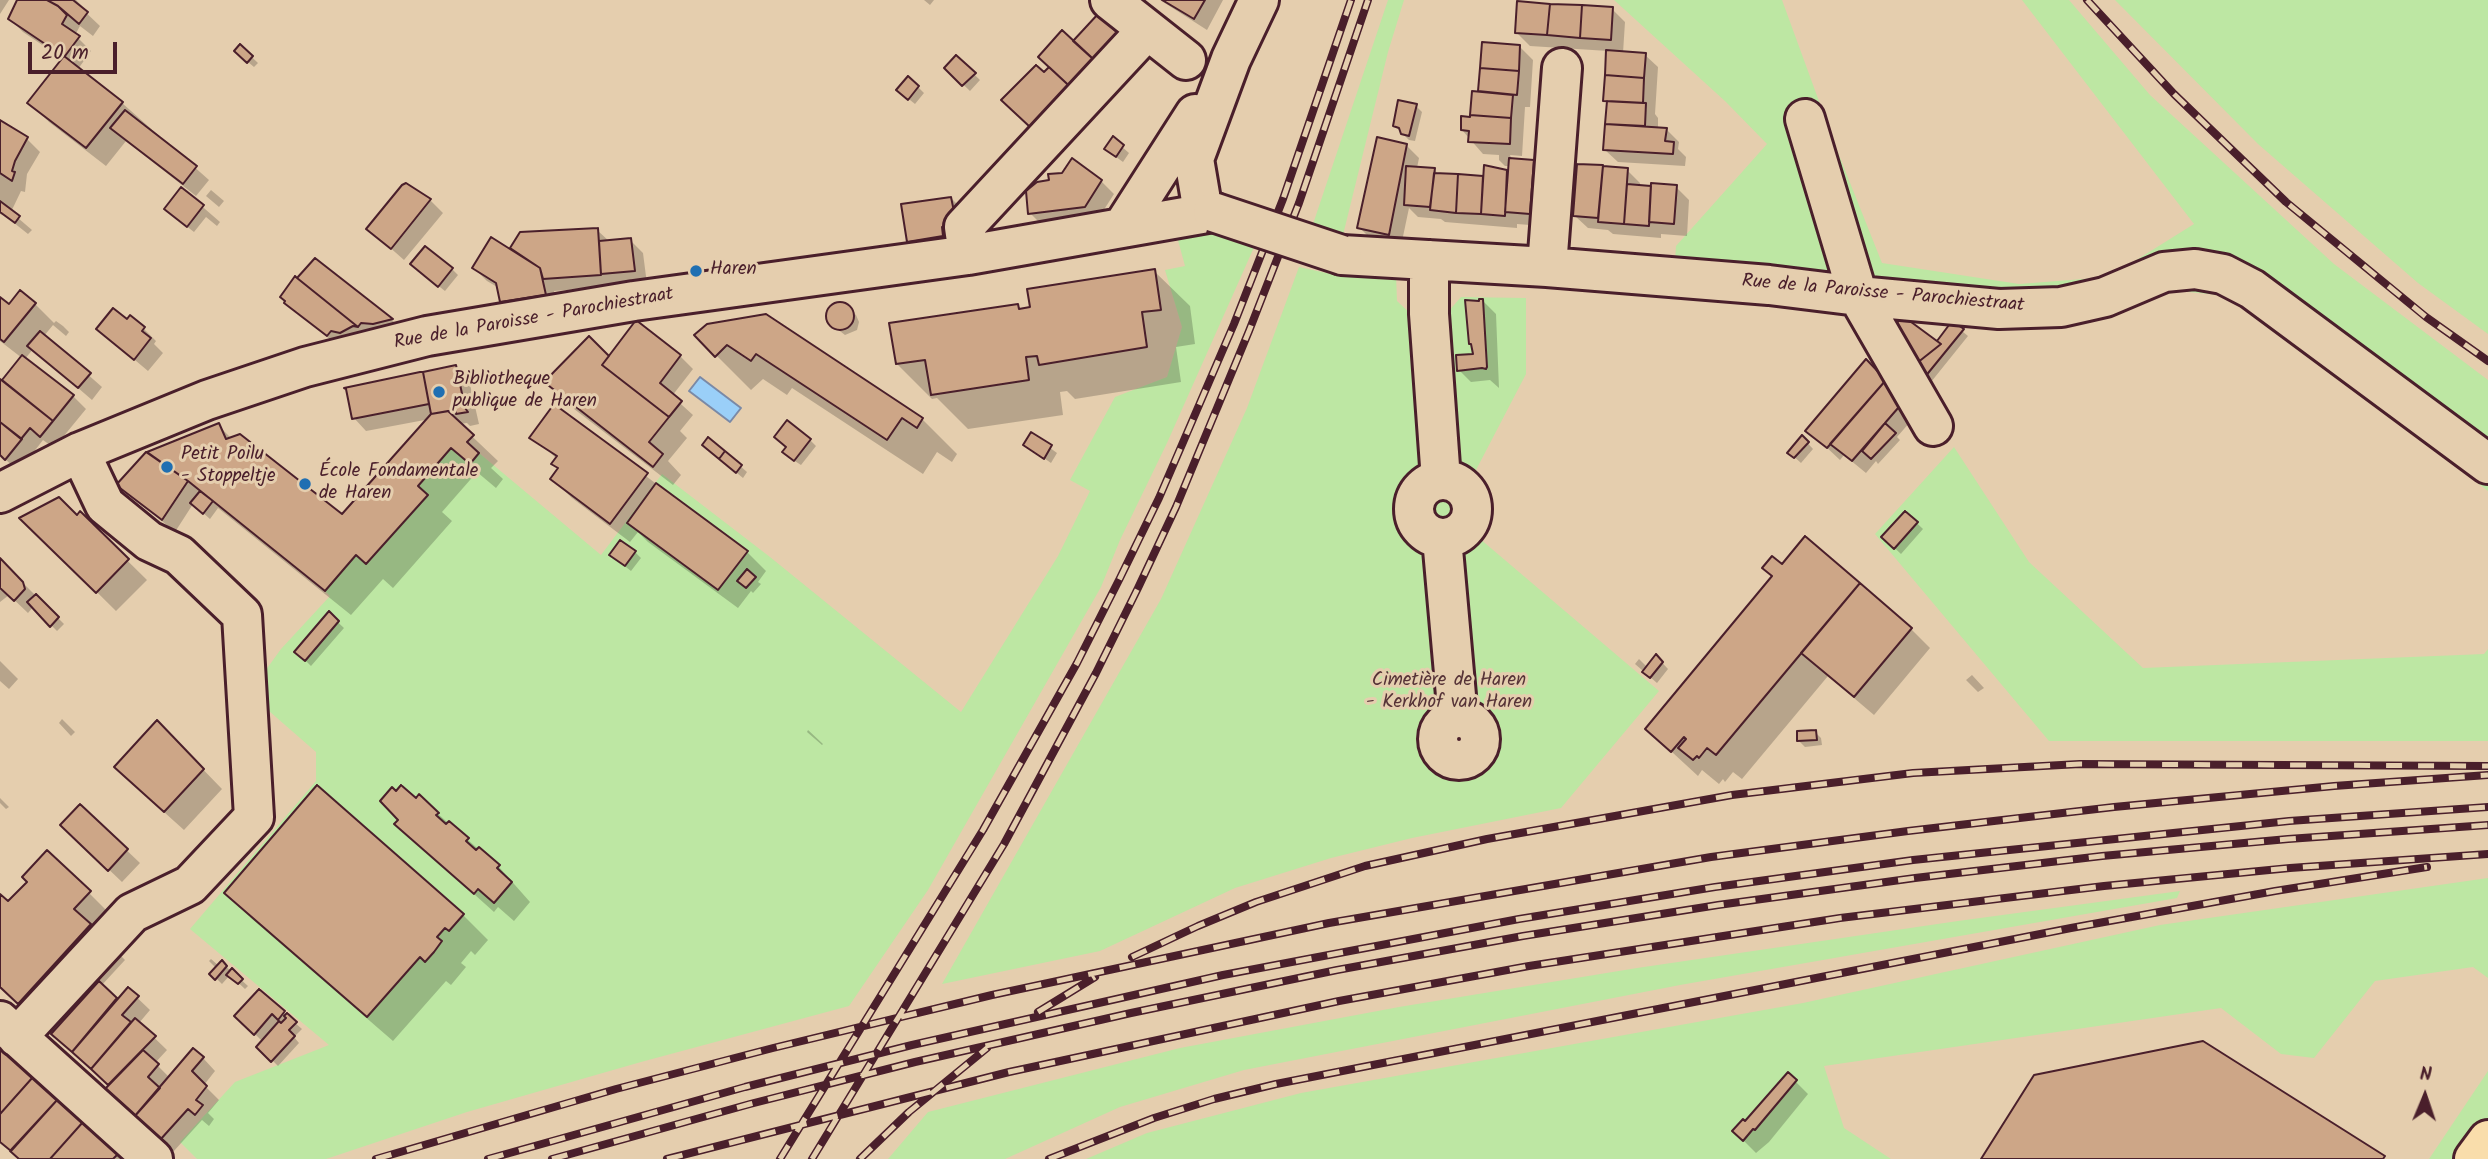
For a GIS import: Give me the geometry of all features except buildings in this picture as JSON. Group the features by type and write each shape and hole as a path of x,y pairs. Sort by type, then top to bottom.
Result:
{"main road":[{"path":"2474,1159 2488,1140"}],"street":[{"path":"1110,0 1186,60"},
{"path":"1208,212 1194,159 1231,59 1259,0"},
{"path":"968,255 964,227 1147,30"},
{"path":"1122,228 1231,59"},
{"path":"1547,267 1562,68"},
{"path":"1805,119 1858,296 1933,426"},
{"name":"Rue de la Paroisse - Parochiestraat","path":"0,493 80,452 207,400 305,367 427,336 634,301 968,255 1208,212 1342,255 1547,267 1769,285 1999,309 2061,307 2105,297 2164,272 2194,269 2223,274 2252,289 2488,464"},
{"path":"1429,260 1429,314 1441,480 1455,482 1466,491 1472,504 1471,518 1461,532 1442,538 1458,718 1474,724 1479,736 1478,748 1469,757 1459,776"},
{"path":"80,452 105,505 149,541 179,555 242,615 254,817 190,885 132,913 8,1029 153,1159"}],"green space":[{"path":"1388,0 1404,0 1388,52 1343,235 1313,224"},
{"path":"1614,0 1782,0 1882,263 2019,284 2109,277 2194,224 2022,0 2069,0 2150,95 2334,264 2488,380 2488,491 2230,296 2168,290 2118,310 1675,260 1676,246 1767,144 1726,102"},
{"path":"2115,0 2488,0 2488,334 2418,283 2258,144"},
{"path":"1208,227 1255,245 1101,587 928,890 849,1006 467,1112 326,1159 197,1159 180,1142 235,1082 329,1045 190,929 316,781 316,752 261,704 260,678 281,649 330,596 325,591 356,555 367,564 427,495 418,486 451,448 469,464 479,453 601,555 662,474 770,557 961,712 1058,556 1090,491 1070,480 1115,397 1167,377 1182,327 1165,270 1185,266 1176,233"},
{"name":"Cimetière de Haren - Kerkhof van Haren","path":"1299,267 1331,274 1396,275 1397,301 1412,315 1447,313 1461,297 1526,298 1526,374 1476,470 1486,482 1492,500 1489,520 1479,538 1659,691 1561,808 1412,838 1331,858 1235,888 1100,951 942,984 1161,599 1247,408"},
{"path":"1954,447 2029,562 2143,668 2484,654 2488,649 2488,741 2049,741 1875,534"},
{"path":"2488,878 2488,978 2473,967 2375,981 2314,1058 2281,1054 2221,1008 1824,1066 1844,1128 1891,1159 1086,1159 1147,1133 1301,1093 1803,1003 2160,925"},
{"path":"2180,891 2177,898 1680,985 1244,1070 1120,1107 1005,1159 888,1159 928,1112 1180,1048 1399,1007 1637,968"},
{"path":"2488,1071 2488,1159 2429,1159"}],"water":[{"path":"700,377 741,408 730,422 689,391"}],"railway":[{"path":"780,1159 983,830 1077,663 1120,578 1159,498 1234,324 1283,199 1351,0"},
{"path":"812,1159 1004,844 1096,673 1138,588 1176,507 1249,331 1299,203 1368,0"},
{"path":"2087,0 2174,94 2286,202 2426,317 2488,361"},
{"path":"1132,957 1256,902 1365,866 1487,839 1732,795 1913,773 2080,764 2488,766"},
{"path":"376,1159 616,1089 773,1048 992,995 1329,923 1711,857 1908,831 2114,807 2334,786 2488,775"},
{"path":"488,1159 745,1087 912,1045 1223,975 1519,919 1715,887 1913,860 2289,821 2488,807"},
{"path":"552,1159 915,1062 1337,970 1523,936 1718,905 2102,856 2488,825"},
{"path":"667,1159 1009,1072 1339,1001 1529,966 1840,918 2104,886 2290,868 2488,854"},
{"path":"1049,1159 1154,1118 1214,1099 1276,1084 2071,928 2427,867"},
{"path":"1038,1012 1095,977"},
{"path":"860,1159 909,1112 987,1048"}],"place":[{"name":"Haren","path":"696,271"},
{"name":"Bibliotheque publique de Haren","path":"439,392"},
{"name":"Petit Poilu - Stoppeltje","path":"167,467"},
{"name":"École Fondamentale de Haren","path":"305,484"}]}
